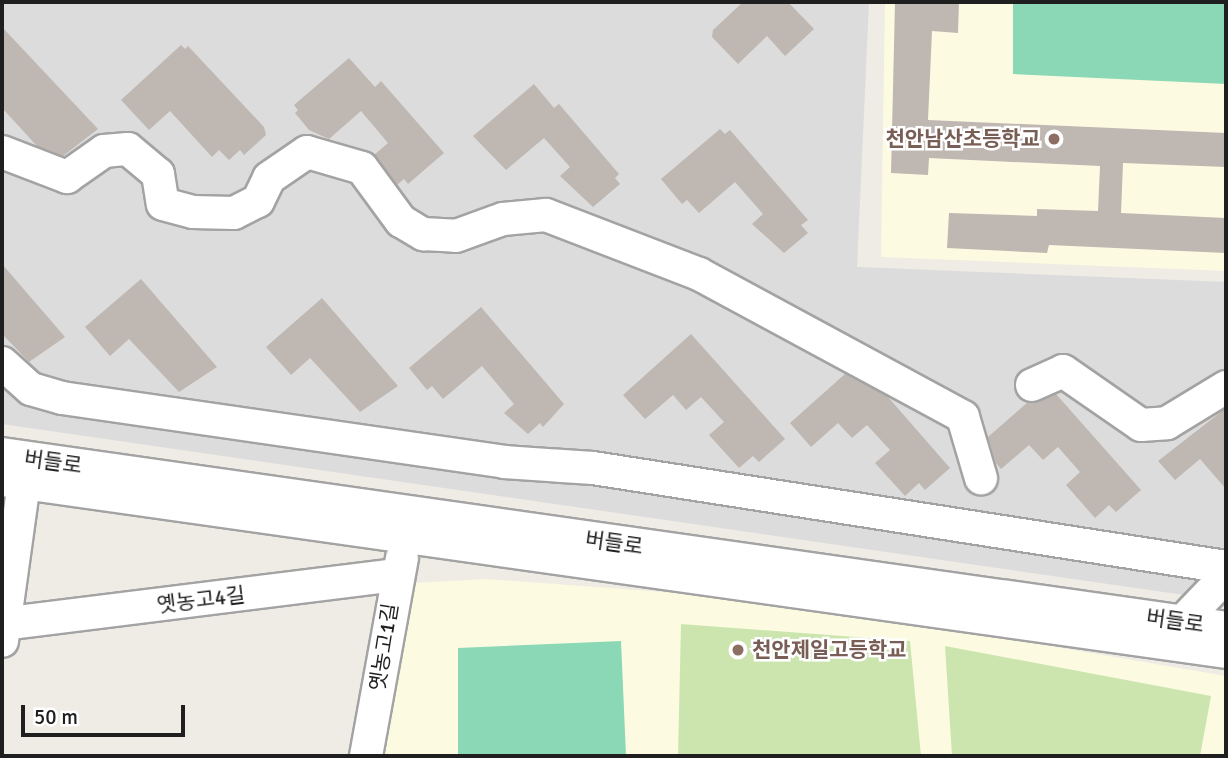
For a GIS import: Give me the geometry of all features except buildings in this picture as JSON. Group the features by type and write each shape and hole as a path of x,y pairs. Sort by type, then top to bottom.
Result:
{"street":[{"path":"2,152 67,177 104,151 128,149 158,174 163,204 193,212 234,213 258,201 270,178 307,152 362,169 401,221 423,234 456,236 503,219 546,215 699,274 963,417 981,478"},
{"path":"2,363 32,389 62,398 504,463 593,468 1226,567"},
{"path":"1032,385 1063,371 1141,425 1167,424 1226,387"},
{"name":"버들로","path":"2,454 1226,628"},
{"name":"버들로","path":"13,482 406,540 1226,652"},
{"name":"옛농고4길","path":"13,482 3,630 397,575"},
{"name":"옛농고1길","path":"366,756 397,575 406,540"},
{"path":"1182,622 1226,576"}],"shaded area":[{"path":"2,2 869,2 857,267 1226,282 1226,601 2,424"},
{"name":"천안남산초등학교","path":"885,2 1226,2 1226,271 881,257"},
{"name":"천안제일고등학교","path":"486,579 784,601 1226,676 1226,756 378,756 414,583"}],"green space":[{"path":"1013,2 1226,2 1226,84 1013,74"},
{"path":"681,624 910,641 921,756 678,756"},
{"path":"621,641 626,756 458,756 458,648"},
{"path":"945,646 1211,696 1200,756 952,756"}],"place":[{"name":"천안남산초등학교","path":"1054,139"},
{"name":"천안제일고등학교","path":"738,650"}]}
